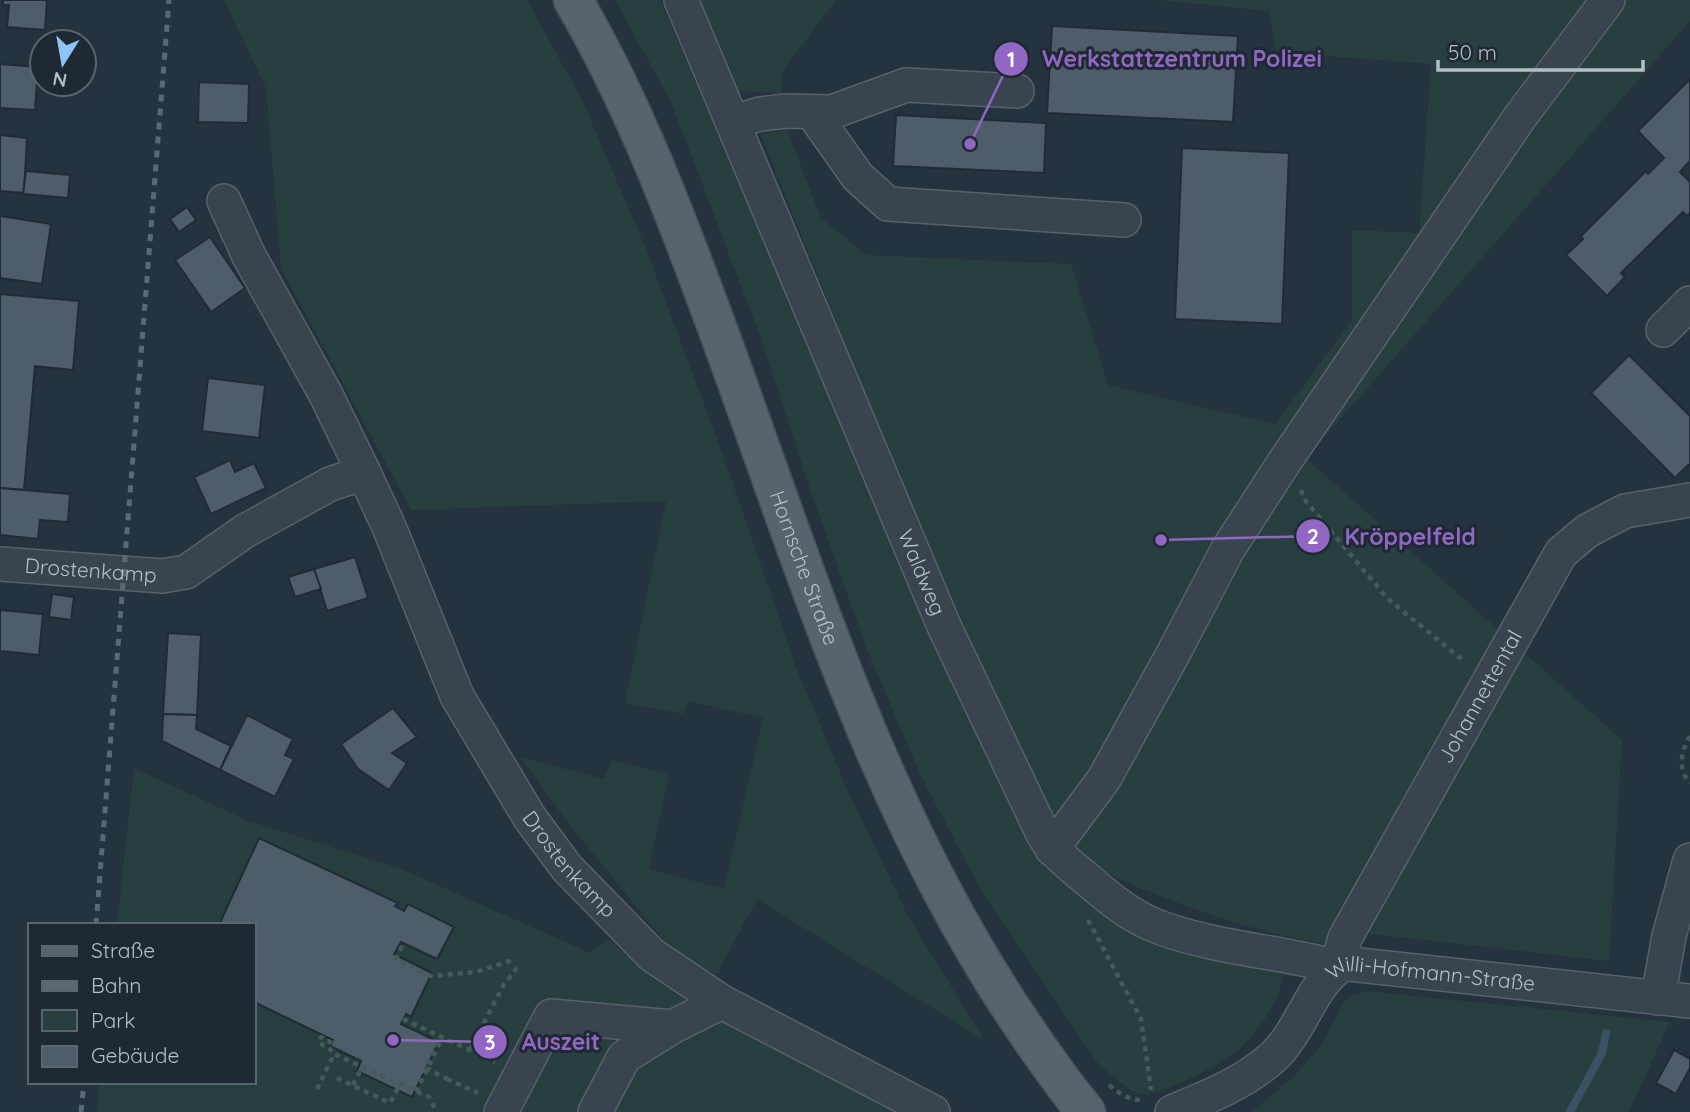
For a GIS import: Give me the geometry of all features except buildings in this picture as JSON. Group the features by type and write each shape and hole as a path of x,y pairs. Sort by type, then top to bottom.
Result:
{"main road":[{"name":"Hornsche Straße","path":"573,0 610,65 641,129 725,346 829,641 904,813 940,888 982,965 1059,1079 1097,1098"}],"street":[{"name":"Waldweg","path":"681,0 944,626 1052,849 1121,908 1163,929 1337,967"},
{"path":"1052,849 1104,779 1228,550 1285,461 1520,117 1608,0"},
{"path":"733,122 773,113 832,112 906,85 1017,91"},
{"path":"812,112 858,177 888,204 1124,220"},
{"name":"Drostenkamp","path":"224,201 249,256 325,393 364,473 389,527 457,696 530,818 567,868 652,955 722,1002 933,1112"},
{"path":"1663,330 1690,303"},
{"name":"Drostenkamp","path":"0,564 162,576 186,572 245,531 330,484 364,473"},
{"name":"Johannettental","path":"1337,967 1345,938 1561,553 1587,531 1625,511 1690,500"},
{"path":"1674,999 1669,936 1690,860"},
{"name":"Willi-Hofmann-Straße","path":"1172,1112 1220,1101 1288,1041 1326,979 1337,967 1350,964 1674,999"},
{"path":"595,1112 624,1057 672,1027 722,1002"},
{"path":"501,1112 551,1016 672,1027"}],"path":[{"path":"1285,461 1294,471 1304,499 1387,598 1488,680"},
{"path":"1690,736 1682,750 1681,766 1690,783"},
{"path":"1085,878 1087,918 1141,1018 1153,1100 1136,1101 1121,1094 1097,1098"},
{"path":"402,946 396,959 431,976 476,972 513,960"},
{"path":"470,1051 503,986 517,968"},
{"path":"403,1019 521,1074"},
{"path":"332,1043 321,1037 319,1042 334,1054 429,1097 437,1112"},
{"path":"416,1091 442,1038"},
{"path":"317,1089 334,1054"},
{"path":"353,1085 362,1067"},
{"path":"426,1068 447,1079"},
{"path":"337,1078 390,1103 400,1084"}],"green space":[{"path":"224,0 527,0 582,100 646,249 724,458 796,667 847,789 909,918 985,1041 757,899 717,974 689,961 666,943 565,819 521,757 604,779 612,760 669,774 649,869 724,889 763,718 688,701 683,714 625,703 666,501 411,510 281,268 266,88"},
{"path":"615,0 660,0 962,702 1012,804 1061,877 1103,915 1157,940 1269,964 1284,974 1273,1005 1255,1032 1233,1053 1210,1068 1155,1093 1139,1093 1119,1082 1097,1062 982,892 922,778 866,647 810,489 761,338 671,102"},
{"path":"696,0 836,0 782,72 782,93 736,91"},
{"path":"1158,0 1690,0 1690,21 1306,458 1622,740 1609,961 1335,930 1326,944 1284,936 1221,918 1113,876 1082,855 1050,813 957,622 761,135 787,129 821,218 867,255 1071,264 1108,385 1275,424 1352,320 1352,230 1419,233 1431,64 1276,52 1269,11"},
{"path":"134,768 248,821 399,868 590,953 607,939 649,973 895,1112 97,1112 100,1084 256,1084 256,923 117,923"},
{"path":"1366,991 1670,1022 1629,1112 1252,1112 1294,1076 1322,1044 1350,996"}],"waterway":[{"path":"1570,1112 1602,1053 1606,1033"}],"railway":[{"path":"96,923 169,0"},
{"path":"81,1112 84,1084"}],"place":[{"name":"Werkstattzentrum Polizei","path":"970,144"},
{"name":"Kröppelfeld","path":"1161,540"},
{"name":"Auszeit","path":"393,1040"}]}
